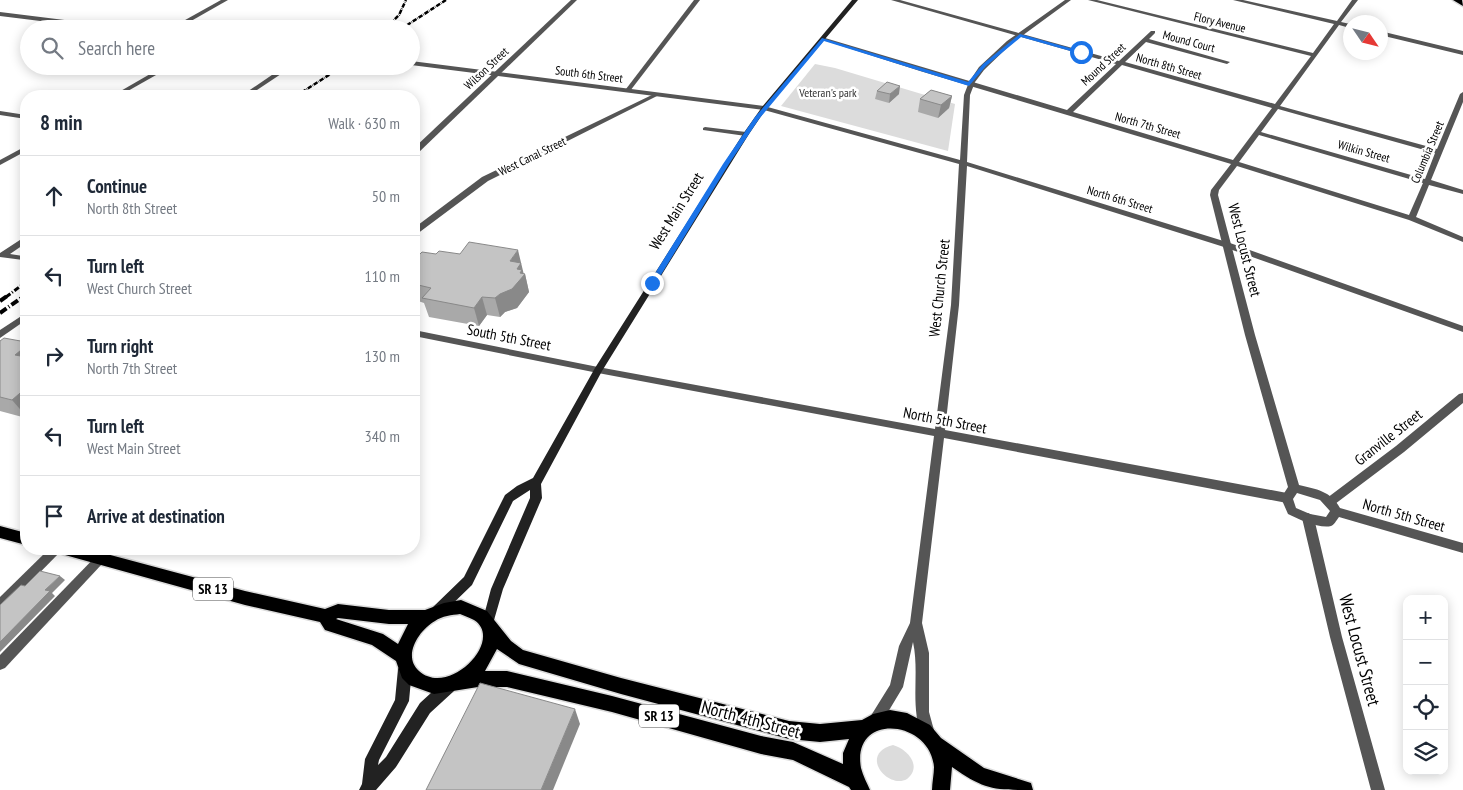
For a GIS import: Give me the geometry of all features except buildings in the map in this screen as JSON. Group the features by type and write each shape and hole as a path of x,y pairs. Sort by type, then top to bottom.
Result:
{"highway":[{"path":"1457,0 1463,4"}],"main road":[{"name":"West Main Street","path":"535,483 598,370 746,134 764,108 855,0"},
{"path":"535,483 536,498 497,590 489,626 492,638 490,649 485,659 478,669 436,696 425,708 391,762 367,788 372,759 402,701 404,662 410,635 431,614 449,601 468,581 509,498 522,488 535,483"},
{"path":"0,532 20,537"},
{"name":"SR 13","path":"112,555 248,599 325,616"},
{"path":"453,684 434,687 421,684 411,676 404,662 376,639 331,626 325,616 338,611 389,617 431,614 448,608 461,607 477,612 489,626"},
{"name":"North 4th Street","path":"489,626 505,646 519,656 664,698 789,730 820,734 869,725 888,718 902,720 916,725 933,740"},
{"name":"North 4th Street","path":"453,684 478,679 507,679 612,704 761,745 793,751 816,760 858,785"},
{"path":"858,785 852,768 853,746 869,725"},
{"path":"933,740 943,761 944,776 941,790"},
{"path":"933,740 979,775 1024,790"}],"street":[{"path":"188,20 225,0"},
{"name":"Wilson Street","path":"420,146 574,0"},
{"path":"628,90 697,0"},
{"name":"North 8th Street","path":"894,0 1439,152"},
{"path":"912,5 921,0"},
{"path":"969,84 984,65 1020,35 1068,0"},
{"name":"Flory Avenue","path":"1091,0 1315,55"},
{"path":"1236,0 1343,25"},
{"name":"West Locust Street","path":"1294,488 1269,405 1214,195 1215,190 1355,0"},
{"path":"0,14 48,20"},
{"name":"Mound Street","path":"1068,113 1153,32"},
{"path":"1388,35 1463,53"},
{"name":"North 7th Street","path":"823,39 1412,218 1463,240"},
{"name":"Mound Court","path":"1144,40 1227,62"},
{"name":"South 6th Street","path":"420,63 764,108"},
{"path":"126,90 153,75"},
{"path":"253,90 276,75"},
{"name":"West Church Street","path":"869,725 896,687 905,646 916,623 955,305 961,229 963,136 969,84"},
{"name":"West Canal Street","path":"420,228 485,179 658,94"},
{"name":"Columbia Street","path":"1412,218 1461,105 1463,94"},
{"name":"North 6th Street","path":"764,108 963,163 1227,245 1463,330"},
{"path":"0,113 20,116"},
{"path":"705,129 746,134"},
{"name":"Wilkin Street","path":"1258,133 1463,192"},
{"path":"0,163 20,151"},
{"path":"2,255 20,244"},
{"path":"2,255 20,258"},
{"path":"0,335 20,320"},
{"name":"South 5th Street","path":"420,335 598,370"},
{"name":"North 5th Street","path":"598,370 1287,498"},
{"name":"Granville Street","path":"1308,518 1329,522 1334,506 1400,448 1463,397"},
{"path":"1294,488 1287,498 1292,511 1308,518"},
{"name":"North 5th Street","path":"1294,488 1319,494 1334,506 1463,548"},
{"name":"West Locust Street","path":"1308,518 1336,636 1378,790"},
{"path":"0,605 51,555"},
{"path":"0,664 104,555"},
{"name":"West Church Street","path":"916,623 922,652 922,712 933,740"}],"green space":[{"name":"Veteran's park","path":"815,64 835,68 955,104 948,151 781,106"},
{"path":"893,745 903,750 911,759 914,769 907,779 900,781 892,780 880,770 877,763 878,756 883,749"}],"railway":[{"path":"394,20 399,15 406,0"},
{"path":"415,20 446,0"},
{"path":"305,90 329,75"},
{"path":"6,297 20,286"},
{"path":"0,301 7,296"},
{"path":"0,313 20,299"}],"route":[{"path":"652,283 757,118 823,39 969,84 984,65 1020,35 1081,52"}]}
